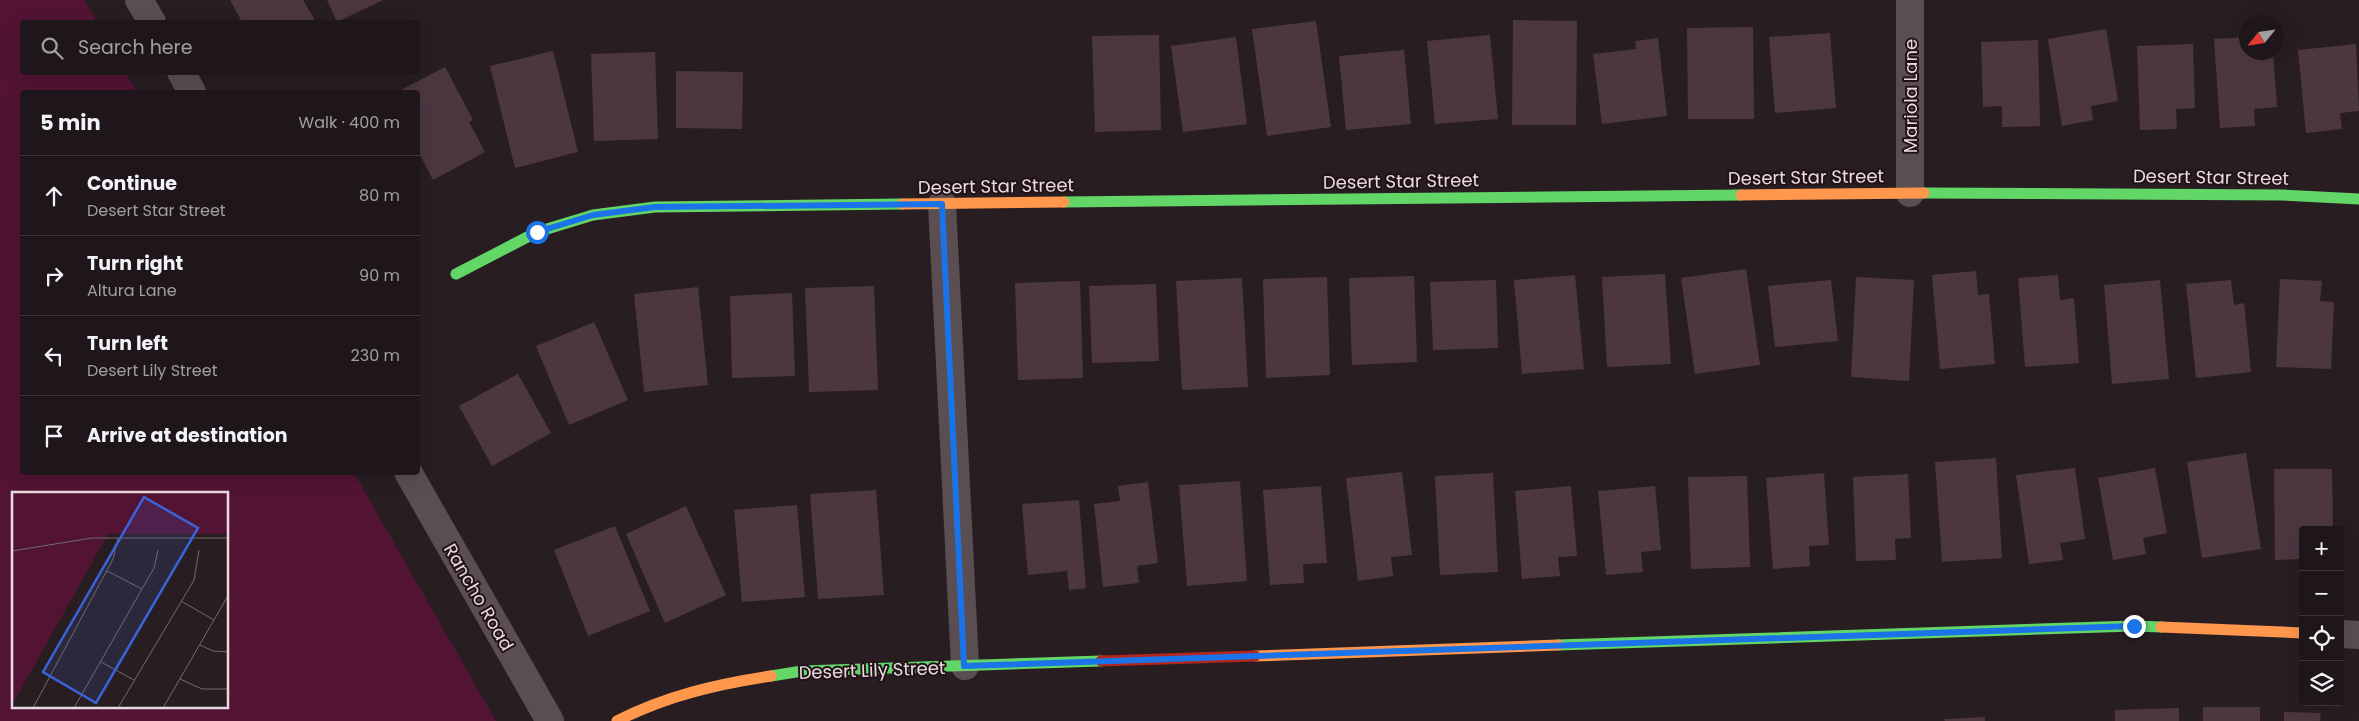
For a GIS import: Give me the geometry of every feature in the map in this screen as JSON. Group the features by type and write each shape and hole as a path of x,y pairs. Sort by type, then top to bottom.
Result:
{"street":[{"path":"139,0 151,20"},
{"name":"Mariola Lane","path":"1910,0 1910,193"},
{"path":"183,75 191,90"},
{"name":"Desert Star Street","path":"456,274 537,232 593,215 655,207 1910,193 2281,195 2359,199"},
{"path":"942,204 964,666"},
{"name":"Rancho Road","path":"410,475 550,721"},
{"name":"Desert Lily Street","path":"617,721 649,705 710,687 802,671 2134,626 2299,633"},
{"path":"2344,634 2359,635"}],"shaded area":[{"path":"0,0 84,0 96,20 20,20 20,75 127,75 136,90 20,90 20,475 355,475 496,721 0,721"}],"building":[{"path":"230,0 303,0 315,20 241,20"},
{"path":"327,0 383,0 341,20 336,20"},
{"path":"1513,20 1577,21 1576,125 1512,125"},
{"path":"1316,21 1331,127 1267,136 1252,29"},
{"path":"1753,27 1754,119 1688,119 1687,28"},
{"path":"2106,29 2118,101 2091,106 2093,120 2062,126 2048,39"},
{"path":"1830,33 1836,108 1775,113 1769,37"},
{"path":"1159,35 1161,130 1095,132 1092,36"},
{"path":"1490,35 1498,119 1435,124 1427,41"},
{"path":"1236,37 1247,124 1183,132 1171,46"},
{"path":"2239,37 2239,60 2274,60 2277,107 2254,109 2255,126 2220,128 2214,39"},
{"path":"1658,38 1667,116 1602,124 1593,54 1636,49 1635,41"},
{"path":"2038,40 2040,126 2002,127 2002,106 1983,107 1981,42"},
{"path":"2193,44 2195,108 2176,109 2177,129 2140,130 2137,46"},
{"path":"2356,44 2359,111 2340,113 2342,129 2306,133 2298,50"},
{"path":"1404,50 1411,124 1346,130 1339,56"},
{"path":"553,51 578,152 515,168 490,66"},
{"path":"655,52 658,139 594,141 591,54"},
{"path":"445,67 473,120 469,122 485,152 433,180 420,155 420,90 401,90"},
{"path":"676,71 743,72 742,129 676,128"},
{"path":"1746,269 1760,365 1695,374 1681,278"},
{"path":"1976,271 1978,295 1989,294 1995,364 1940,369 1932,275"},
{"path":"1665,274 1671,364 1607,367 1602,277"},
{"path":"1575,275 1584,369 1522,374 1514,280"},
{"path":"2058,275 2060,300 2074,298 2079,363 2025,367 2018,278"},
{"path":"1414,276 1417,362 1352,365 1349,278"},
{"path":"1327,277 1330,375 1266,378 1263,279"},
{"path":"1856,277 1914,280 1909,381 1851,377"},
{"path":"1242,278 1248,387 1182,390 1176,281"},
{"path":"2280,279 2322,281 2320,301 2334,302 2331,369 2276,367"},
{"path":"1496,280 1498,348 1433,350 1430,282"},
{"path":"1831,280 1838,341 1775,347 1768,286"},
{"path":"2160,280 2169,379 2112,384 2104,285"},
{"path":"2231,280 2234,305 2244,303 2251,372 2196,378 2186,284"},
{"path":"1080,281 1083,378 1018,380 1015,283"},
{"path":"1156,284 1159,361 1092,363 1089,286"},
{"path":"874,286 878,390 809,392 805,288"},
{"path":"698,287 708,385 644,392 634,294"},
{"path":"792,293 795,376 732,378 730,296"},
{"path":"594,322 628,400 569,425 536,346"},
{"path":"518,374 551,433 492,466 459,406"},
{"path":"2246,453 2261,549 2202,558 2187,462"},
{"path":"1996,458 2002,558 1942,562 1935,462"},
{"path":"2075,468 2085,539 2060,543 2063,560 2029,564 2016,475"},
{"path":"2155,468 2167,533 2143,538 2146,554 2113,560 2098,478"},
{"path":"2274,469 2332,469 2333,526 2299,526 2299,559 2275,560"},
{"path":"1402,472 1412,555 1391,557 1393,576 1358,581 1346,478"},
{"path":"1493,473 1498,572 1440,575 1435,476"},
{"path":"1824,473 1829,545 1809,546 1810,566 1773,569 1766,478"},
{"path":"1908,474 1911,538 1895,539 1896,560 1856,561 1853,477"},
{"path":"1747,476 1750,567 1691,569 1688,477"},
{"path":"1240,481 1247,581 1187,586 1179,485"},
{"path":"1148,482 1158,563 1137,566 1139,583 1103,587 1094,504 1120,501 1118,486"},
{"path":"1321,486 1327,563 1303,564 1304,583 1270,585 1263,490"},
{"path":"1571,486 1577,556 1558,557 1560,576 1522,579 1515,491"},
{"path":"1655,486 1661,550 1641,552 1643,572 1606,575 1598,491"},
{"path":"876,490 884,595 818,599 810,494"},
{"path":"1079,500 1086,588 1069,590 1067,571 1028,575 1022,504"},
{"path":"797,505 805,597 742,602 734,510"},
{"path":"686,506 726,595 665,623 626,534"},
{"path":"615,526 650,611 588,636 554,550"},
{"path":"2203,707 2260,707 2260,721 2203,721"},
{"path":"2179,708 2179,721 2115,721 2115,710"},
{"path":"2284,712 2321,713 2320,721 2284,721"},
{"path":"1985,717 1985,721 1945,721 1944,719"}],"traffic: fast":[{"path":"1924,193 2281,195 2359,199"},
{"path":"1064,202 1741,195"},
{"path":"456,274 537,232 593,215 655,207 902,204"},
{"path":"1558,645 2134,626 2161,627"},
{"path":"771,676 802,671 1101,661"}],"traffic: slow":[{"path":"1741,195 1924,193"},
{"path":"902,204 1064,202"},
{"path":"2161,627 2299,633"},
{"path":"1255,656 1558,645"},
{"path":"617,721 635,712 692,692 771,676"}],"traffic: jam":[{"path":"1101,661 1255,656"}],"route":[{"path":"537,232 593,215 655,207 942,204 964,666 2134,626"}]}
